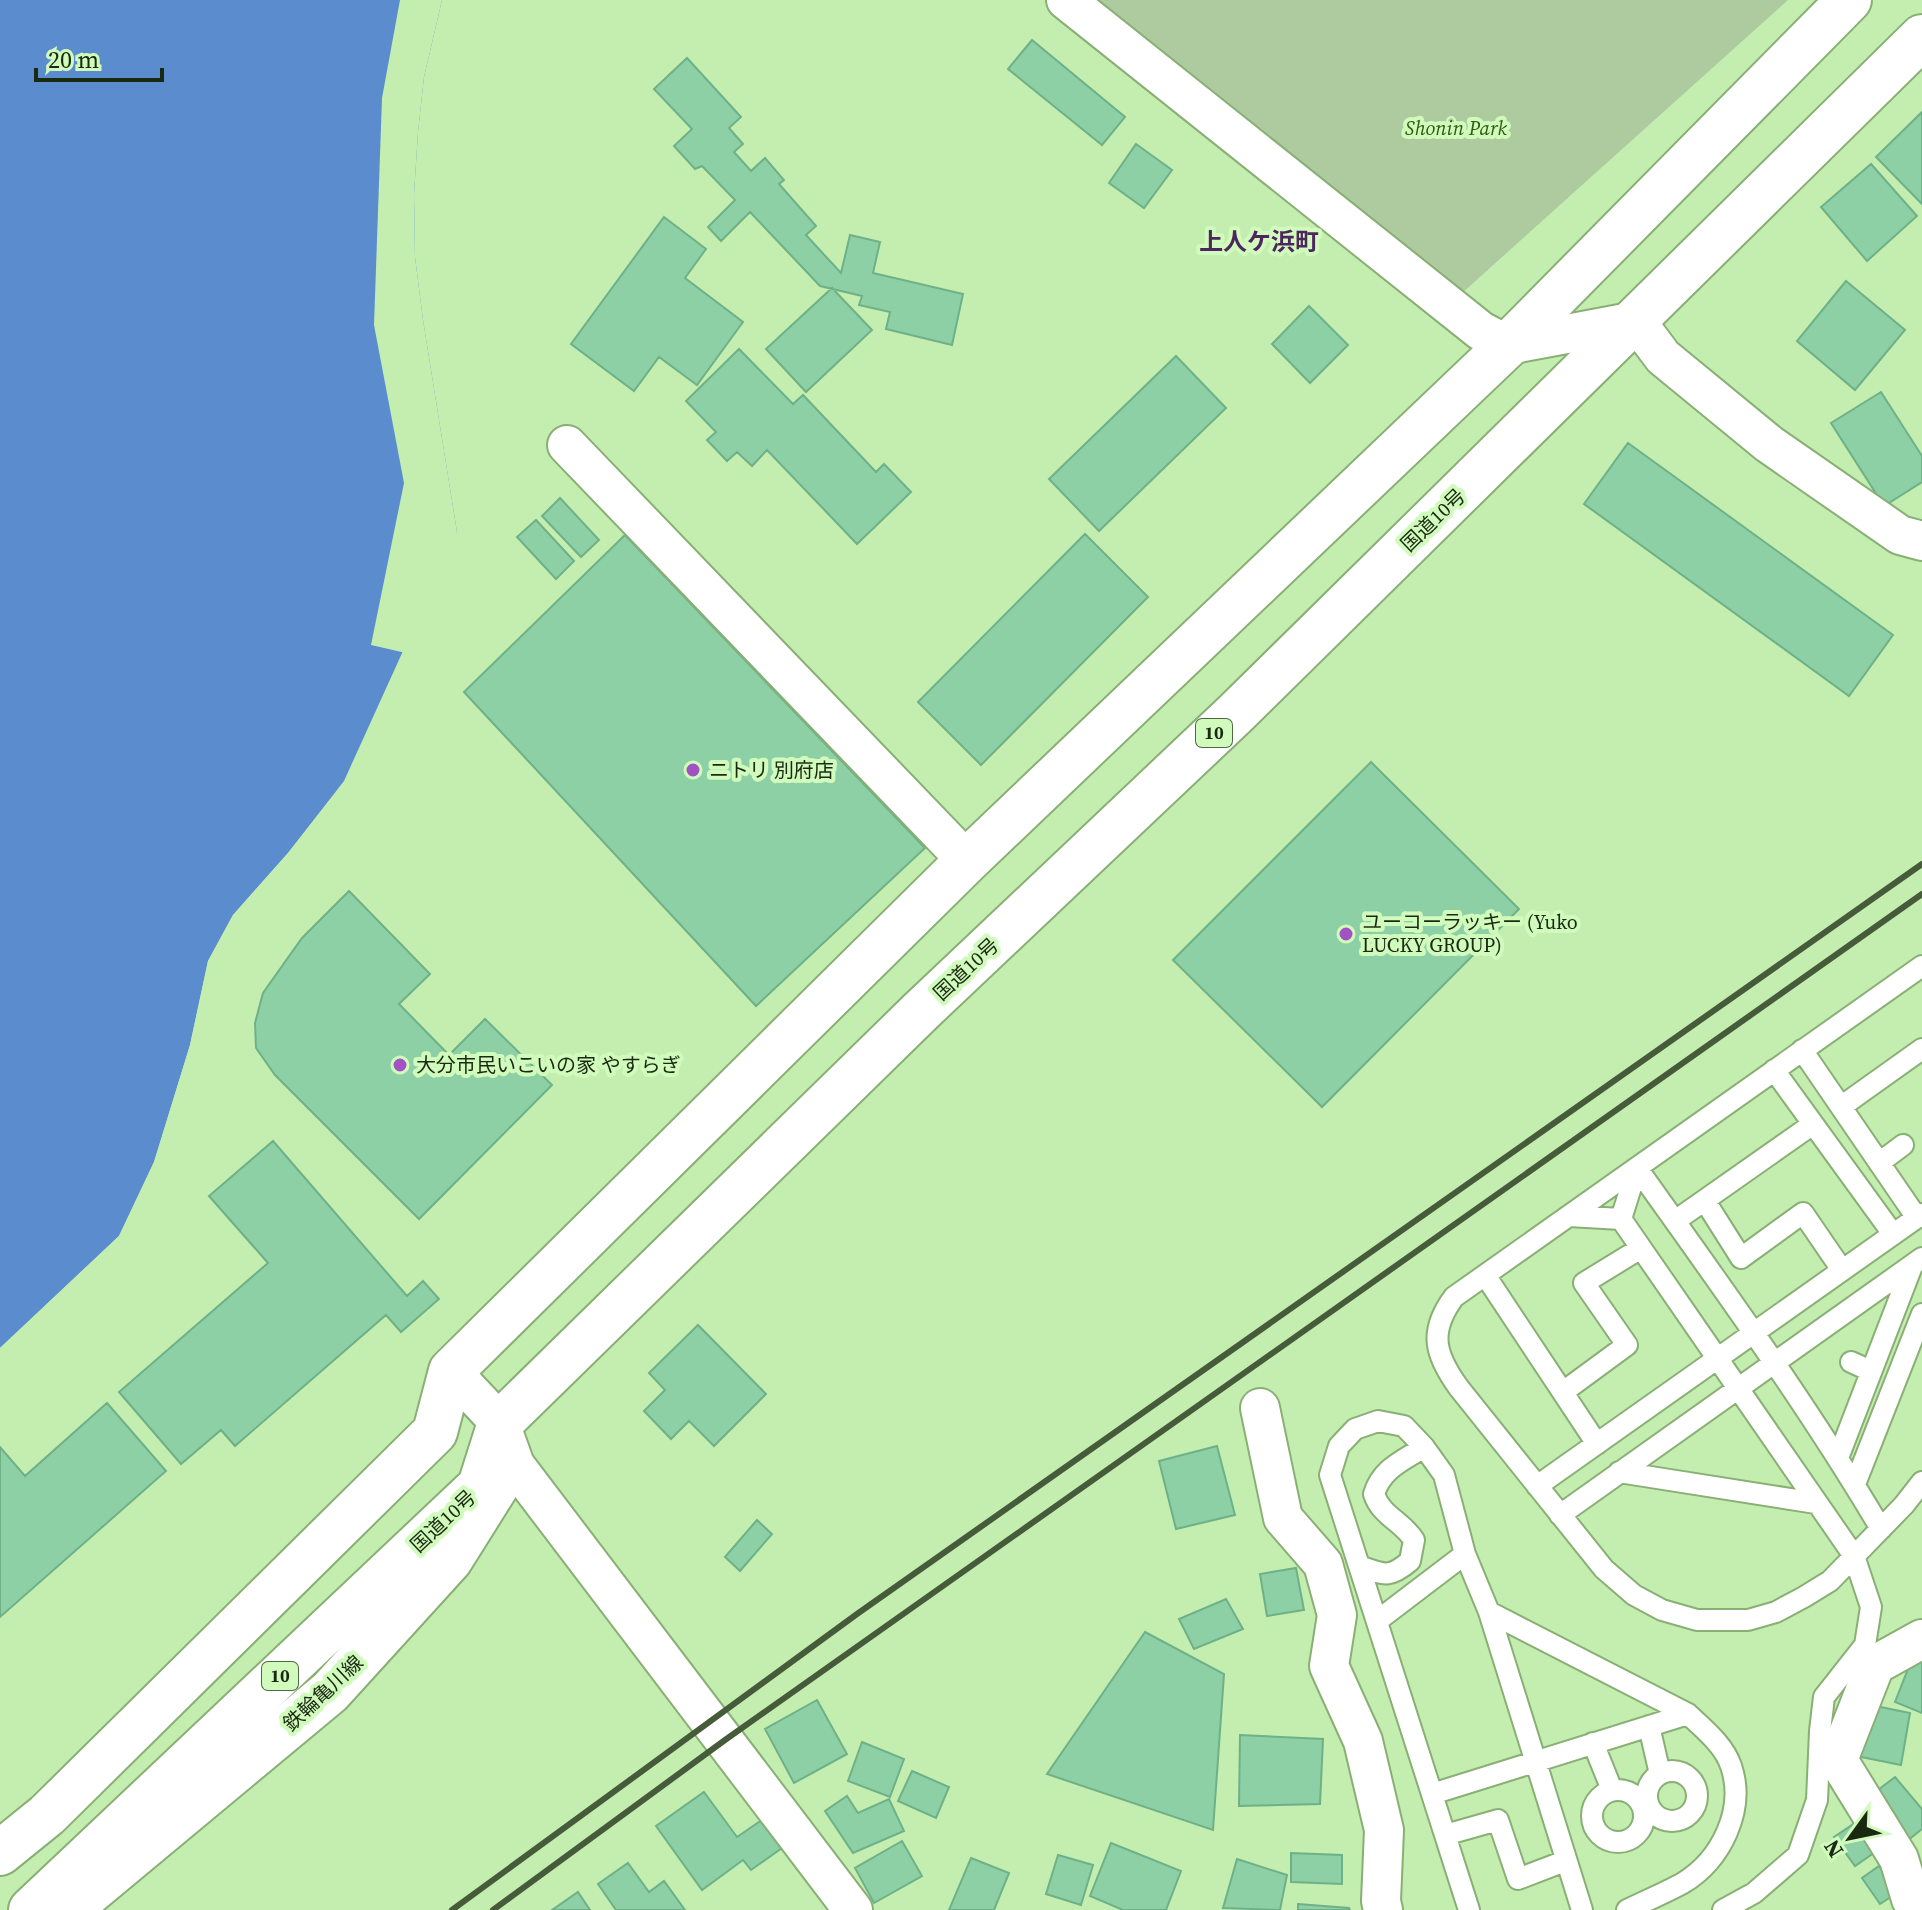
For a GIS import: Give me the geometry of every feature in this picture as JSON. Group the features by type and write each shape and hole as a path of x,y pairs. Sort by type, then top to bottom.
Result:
{"main road":[{"path":"0,1853 47,1815 435,1432 451,1371 967,861 1508,345 1849,0"},
{"name":"国道10号","path":"31,1910 480,1486 500,1423 920,1012 1246,703 1922,37"},
{"name":"鉄輪亀川線","path":"68,1910 330,1692 450,1560 499,1482 500,1423"}],"street":[{"path":"1066,0 1481,331 1508,345 1636,321 1663,357 1769,444 1900,535 1922,541"},
{"path":"567,445 967,861"},
{"path":"451,1371 500,1423 515,1465 853,1910"},
{"path":"1260,1408 1283,1518 1323,1564 1337,1615 1329,1666 1363,1741 1384,1830 1383,1910"},
{"path":"1918,1910 1911,1899 1899,1859 1838,1760 1875,1665 1922,1639"}],"lane":[{"path":"1922,966 1454,1297 1440,1316 1436,1341 1443,1366 1604,1569 1634,1595 1662,1610 1697,1620 1748,1620 1776,1612 1830,1581 1922,1482"},
{"path":"1842,1106 1922,1049"},
{"path":"1537,1486 1919,1216 1802,1050"},
{"path":"1774,1070 1893,1234"},
{"path":"1675,1221 1813,1124"},
{"path":"1879,1163 1903,1145"},
{"path":"1621,1219 1637,1168"},
{"path":"1637,1168 1838,1458 1881,1529"},
{"path":"1705,1201 1741,1258 1803,1213 1842,1270"},
{"path":"1569,1216 1621,1219"},
{"path":"1621,1219 1854,1556 1871,1607 1865,1645 1824,1697 1817,1800 1798,1855 1754,1893 1723,1910"},
{"path":"1563,1392 1627,1345 1584,1283 1641,1248"},
{"path":"1560,1515 1917,1262"},
{"path":"1838,1458 1917,1262"},
{"path":"1485,1275 1597,1444"},
{"path":"1855,1484 1922,1314"},
{"path":"1851,1362 1871,1371"},
{"path":"1469,1910 1362,1567 1330,1475 1339,1446 1355,1429 1378,1421 1404,1426 1444,1475 1465,1554 1489,1612 1582,1910"},
{"path":"1362,1567 1386,1575 1410,1561 1414,1540 1407,1529 1382,1512 1374,1494 1378,1480 1387,1471 1424,1447"},
{"path":"1619,1472 1816,1503"},
{"path":"1377,1621 1465,1554"},
{"path":"1489,1612 1688,1714 1713,1737 1731,1765 1735,1804 1717,1851 1683,1883 1627,1910"},
{"path":"1432,1794 1688,1714"},
{"path":"1649,1726 1660,1774"},
{"path":"1593,1743 1612,1790"},
{"path":"1660,1774 1649,1787 1646,1806 1644,1824 1632,1839 1614,1842 1596,1831 1592,1814 1597,1800 1612,1790 1632,1794 1646,1806 1660,1818 1676,1821 1691,1813 1698,1795 1691,1780 1677,1772 1660,1774"},
{"path":"1445,1835 1498,1820 1518,1879 1565,1861"}],"green space":[{"name":"Shonin Park","path":"1086,0 1788,0 1461,294"}],"water":[{"path":"0,0 442,0 424,77 418,132 414,194 415,257 457,532 344,781 288,853 233,915 208,961 190,1045 154,1162 119,1236 0,1348"}],"pier":[{"path":"400,0 442,0 424,77 418,132 414,194 415,257 457,532 453,550 406,653 371,645 404,483 374,325 382,98"},
{"path":"333,796 336,799 291,856 237,917 212,963 194,1046 158,1163 123,1238 0,1352 0,1348 119,1236 154,1162 190,1045 208,961 233,915"}],"building":[{"path":"1032,40 1125,117 1102,145 1008,69"},
{"path":"687,58 741,117 729,128 743,144 734,152 751,171 765,158 784,180 779,184 816,226 806,235 841,273 850,235 880,242 873,273 963,294 952,345 886,329 890,312 859,305 862,296 820,286 750,212 721,241 708,227 735,200 702,166 695,169 674,146 692,129 654,89"},
{"path":"1922,112 1922,204 1876,157"},
{"path":"1136,144 1172,170 1144,208 1109,183"},
{"path":"1871,164 1917,216 1867,261 1821,207"},
{"path":"664,217 706,249 685,278 743,322 697,385 659,357 634,391 571,344"},
{"path":"1846,281 1905,330 1855,390 1797,341"},
{"path":"832,288 872,330 806,392 766,349"},
{"path":"1309,306 1348,345 1310,383 1272,344"},
{"path":"739,349 793,404 803,395 876,472 884,464 911,492 857,544 767,450 752,466 737,452 727,461 707,440 716,432 686,401"},
{"path":"1176,356 1226,408 1099,531 1049,479"},
{"path":"1881,392 1922,456 1922,482 1884,506 1831,423"},
{"path":"1628,443 1893,635 1849,696 1584,504"},
{"path":"560,498 599,540 581,557 542,516"},
{"path":"536,520 574,561 556,579 517,537"},
{"path":"1085,534 1148,597 981,765 918,702"},
{"name":"ニトリ 別府店","path":"625,535 925,848 756,1006 464,692"},
{"name":"ユーコーラッキー (Yuko LUCKY GROUP)","path":"1371,762 1519,909 1322,1107 1173,960"},
{"name":"大分市民いこいの家 やすらぎ","path":"349,891 430,974 399,1004 449,1055 485,1019 552,1085 419,1219 275,1075 256,1048 255,1023 263,993 302,938"},
{"path":"273,1141 407,1296 423,1281 439,1299 401,1332 386,1315 235,1446 221,1430 181,1464 119,1392 268,1263 209,1196"},
{"path":"698,1325 766,1394 714,1446 689,1421 671,1439 644,1411 665,1390 649,1373"},
{"path":"107,1403 166,1471 0,1617 0,1447 25,1476"},
{"path":"1217,1446 1235,1515 1176,1529 1159,1461"},
{"path":"757,1520 772,1534 740,1571 725,1557"},
{"path":"1296,1568 1304,1610 1267,1616 1260,1574"},
{"path":"1226,1599 1243,1629 1194,1649 1179,1619"},
{"path":"1145,1632 1224,1674 1213,1830 1047,1774"},
{"path":"1919,1641 1922,1643 1922,1713 1895,1702"},
{"path":"817,1700 847,1754 794,1783 765,1729"},
{"path":"1866,1704 1910,1713 1901,1765 1856,1756"},
{"path":"1240,1735 1323,1739 1320,1804 1239,1806"},
{"path":"862,1742 904,1759 890,1797 848,1781"},
{"path":"912,1771 949,1787 936,1818 898,1801"},
{"path":"1895,1777 1922,1809 1922,1829 1902,1845 1865,1800"},
{"path":"704,1792 737,1837 762,1820 782,1848 751,1870 743,1860 702,1890 656,1826"},
{"path":"847,1796 858,1813 889,1799 904,1831 853,1853 825,1811"},
{"path":"1858,1821 1878,1850 1855,1866 1834,1837"},
{"path":"902,1841 922,1876 874,1903 855,1868"},
{"path":"1111,1843 1181,1871 1166,1910 1123,1910 1090,1896"},
{"path":"1291,1853 1342,1855 1342,1884 1291,1882"},
{"path":"1058,1855 1093,1865 1081,1905 1046,1894"},
{"path":"971,1858 1009,1873 994,1910 949,1910"},
{"path":"1237,1859 1287,1875 1280,1910 1223,1908"},
{"path":"628,1863 649,1892 664,1881 685,1910 616,1910 598,1884"},
{"path":"1879,1866 1897,1893 1880,1904 1862,1878"},
{"path":"578,1892 590,1910 552,1910"},
{"path":"1298,1904 1349,1908 1350,1910 1298,1910"}],"railway":[{"path":"452,1910 857,1614 1922,864"},
{"path":"493,1910 725,1740 1922,894"}],"place":[{"name":"ニトリ 別府店","path":"693,770"},
{"name":"ユーコーラッキー (Yuko LUCKY GROUP)","path":"1346,934"},
{"name":"大分市民いこいの家 やすらぎ","path":"400,1065"}],"district":[{"name":"上人ケ浜町","path":"1259,242"}]}
